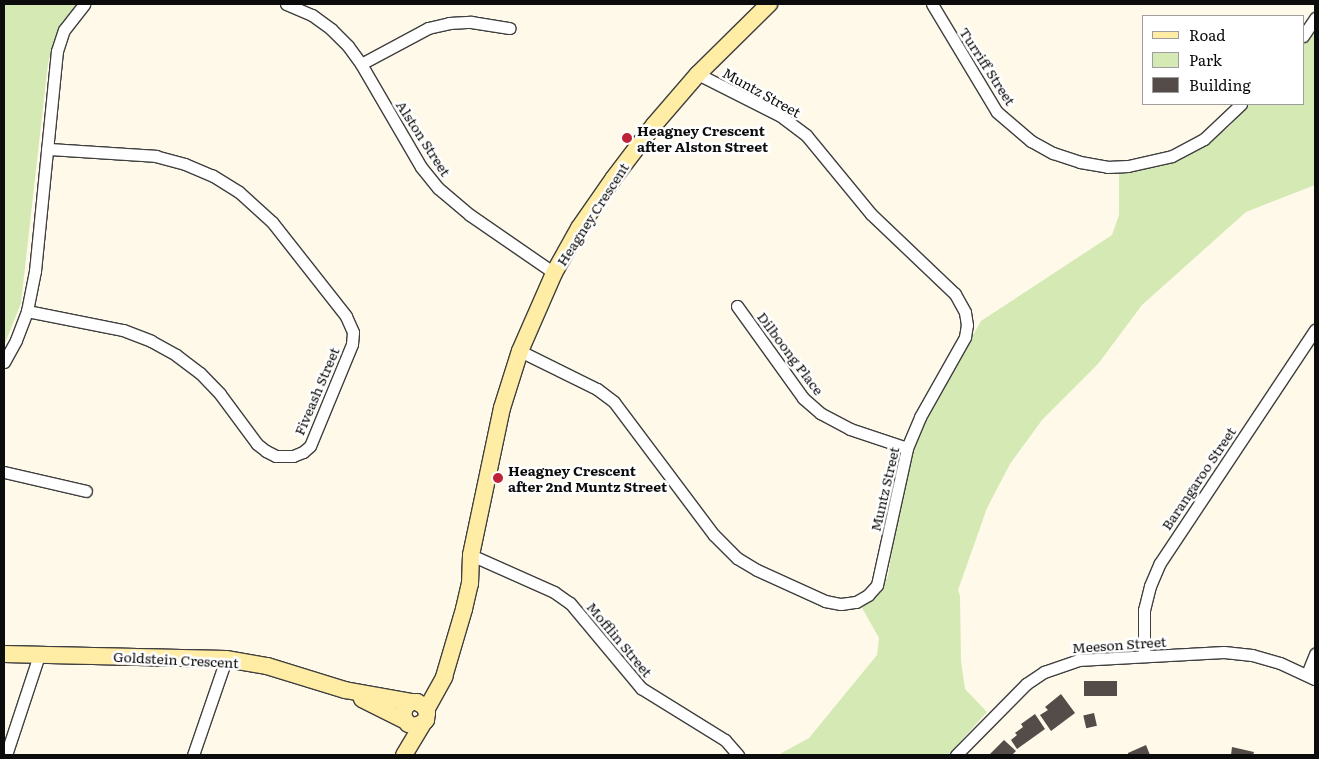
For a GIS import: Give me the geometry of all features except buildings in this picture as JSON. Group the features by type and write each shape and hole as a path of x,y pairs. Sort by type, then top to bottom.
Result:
{"street":[{"path":"4,362 16,340 27,311 35,271 57,52 64,30 84,4"},
{"name":"Alston Street","path":"286,4 312,15 331,29 348,46 361,64 422,167 438,188 470,215 554,273"},
{"name":"Heagney Crescent","path":"402,755 427,688 439,675 459,608 471,578 471,555 502,408 520,351 554,273 579,228 654,125 698,74 769,4"},
{"name":"Turriff Street","path":"932,4 997,112 1031,141 1053,153 1080,162 1107,166 1128,166 1172,156 1204,139 1240,105"},
{"path":"1304,34 1315,18"},
{"path":"361,64 428,28 449,23 471,22 510,28"},
{"name":"Muntz Street","path":"520,351 592,386 614,402 714,535 737,558 756,570 825,601 841,604 856,602 868,595 877,585 907,448 920,416 965,337 968,325 963,306 954,294 871,214 806,135 779,116 698,74"},
{"name":"Fiveash Street","path":"27,311 123,330 151,341 176,355 200,373 220,394 257,444 276,456 293,456 303,452 310,446 352,344 353,332 346,316 272,222 239,192 213,176 192,167 156,156 47,149"},
{"name":"Dilboong Place","path":"737,306 803,398 820,413 845,426 907,448"},
{"name":"Barangaroo Street","path":"1144,656 1144,610 1150,586 1160,563 1315,330"},
{"path":"4,472 86,491"},
{"name":"Mofflin Street","path":"471,555 554,592 570,603 642,688 725,740 738,755"},
{"name":"Meeson Street","path":"956,755 1026,684 1044,672 1078,660 1224,652 1252,655 1280,662 1311,677"},
{"name":"Goldstein Crescent","path":"4,654 226,659 287,670 345,690 419,709"},
{"path":"1311,677 1315,654"},
{"path":"6,755 39,655"},
{"path":"193,755 226,659"},
{"name":"Goldstein Crescent","path":"345,690 404,720"},
{"path":"404,720 416,726 419,709"},
{"name":"Heagney Crescent","path":"402,755 406,732 404,720"}],"green space":[{"path":"4,4 77,4 59,28 48,63 21,303 4,346"},
{"path":"1315,25 1315,185 1246,212 1142,305 1098,364 1042,420 1010,464 987,508 958,590 960,596 961,661 965,689 987,712 948,755 778,755 809,738 877,655 879,638 861,606 880,591 888,576 899,504 908,466 929,412 981,321 1112,235 1119,215 1119,173 1162,166 1188,155 1211,141 1230,126 1248,105 1304,105 1304,43"}],"place":[{"name":"Heagney Crescent after Alston Street","path":"627,138"},
{"name":"Heagney Crescent after 2nd Muntz Street","path":"498,478"}]}
